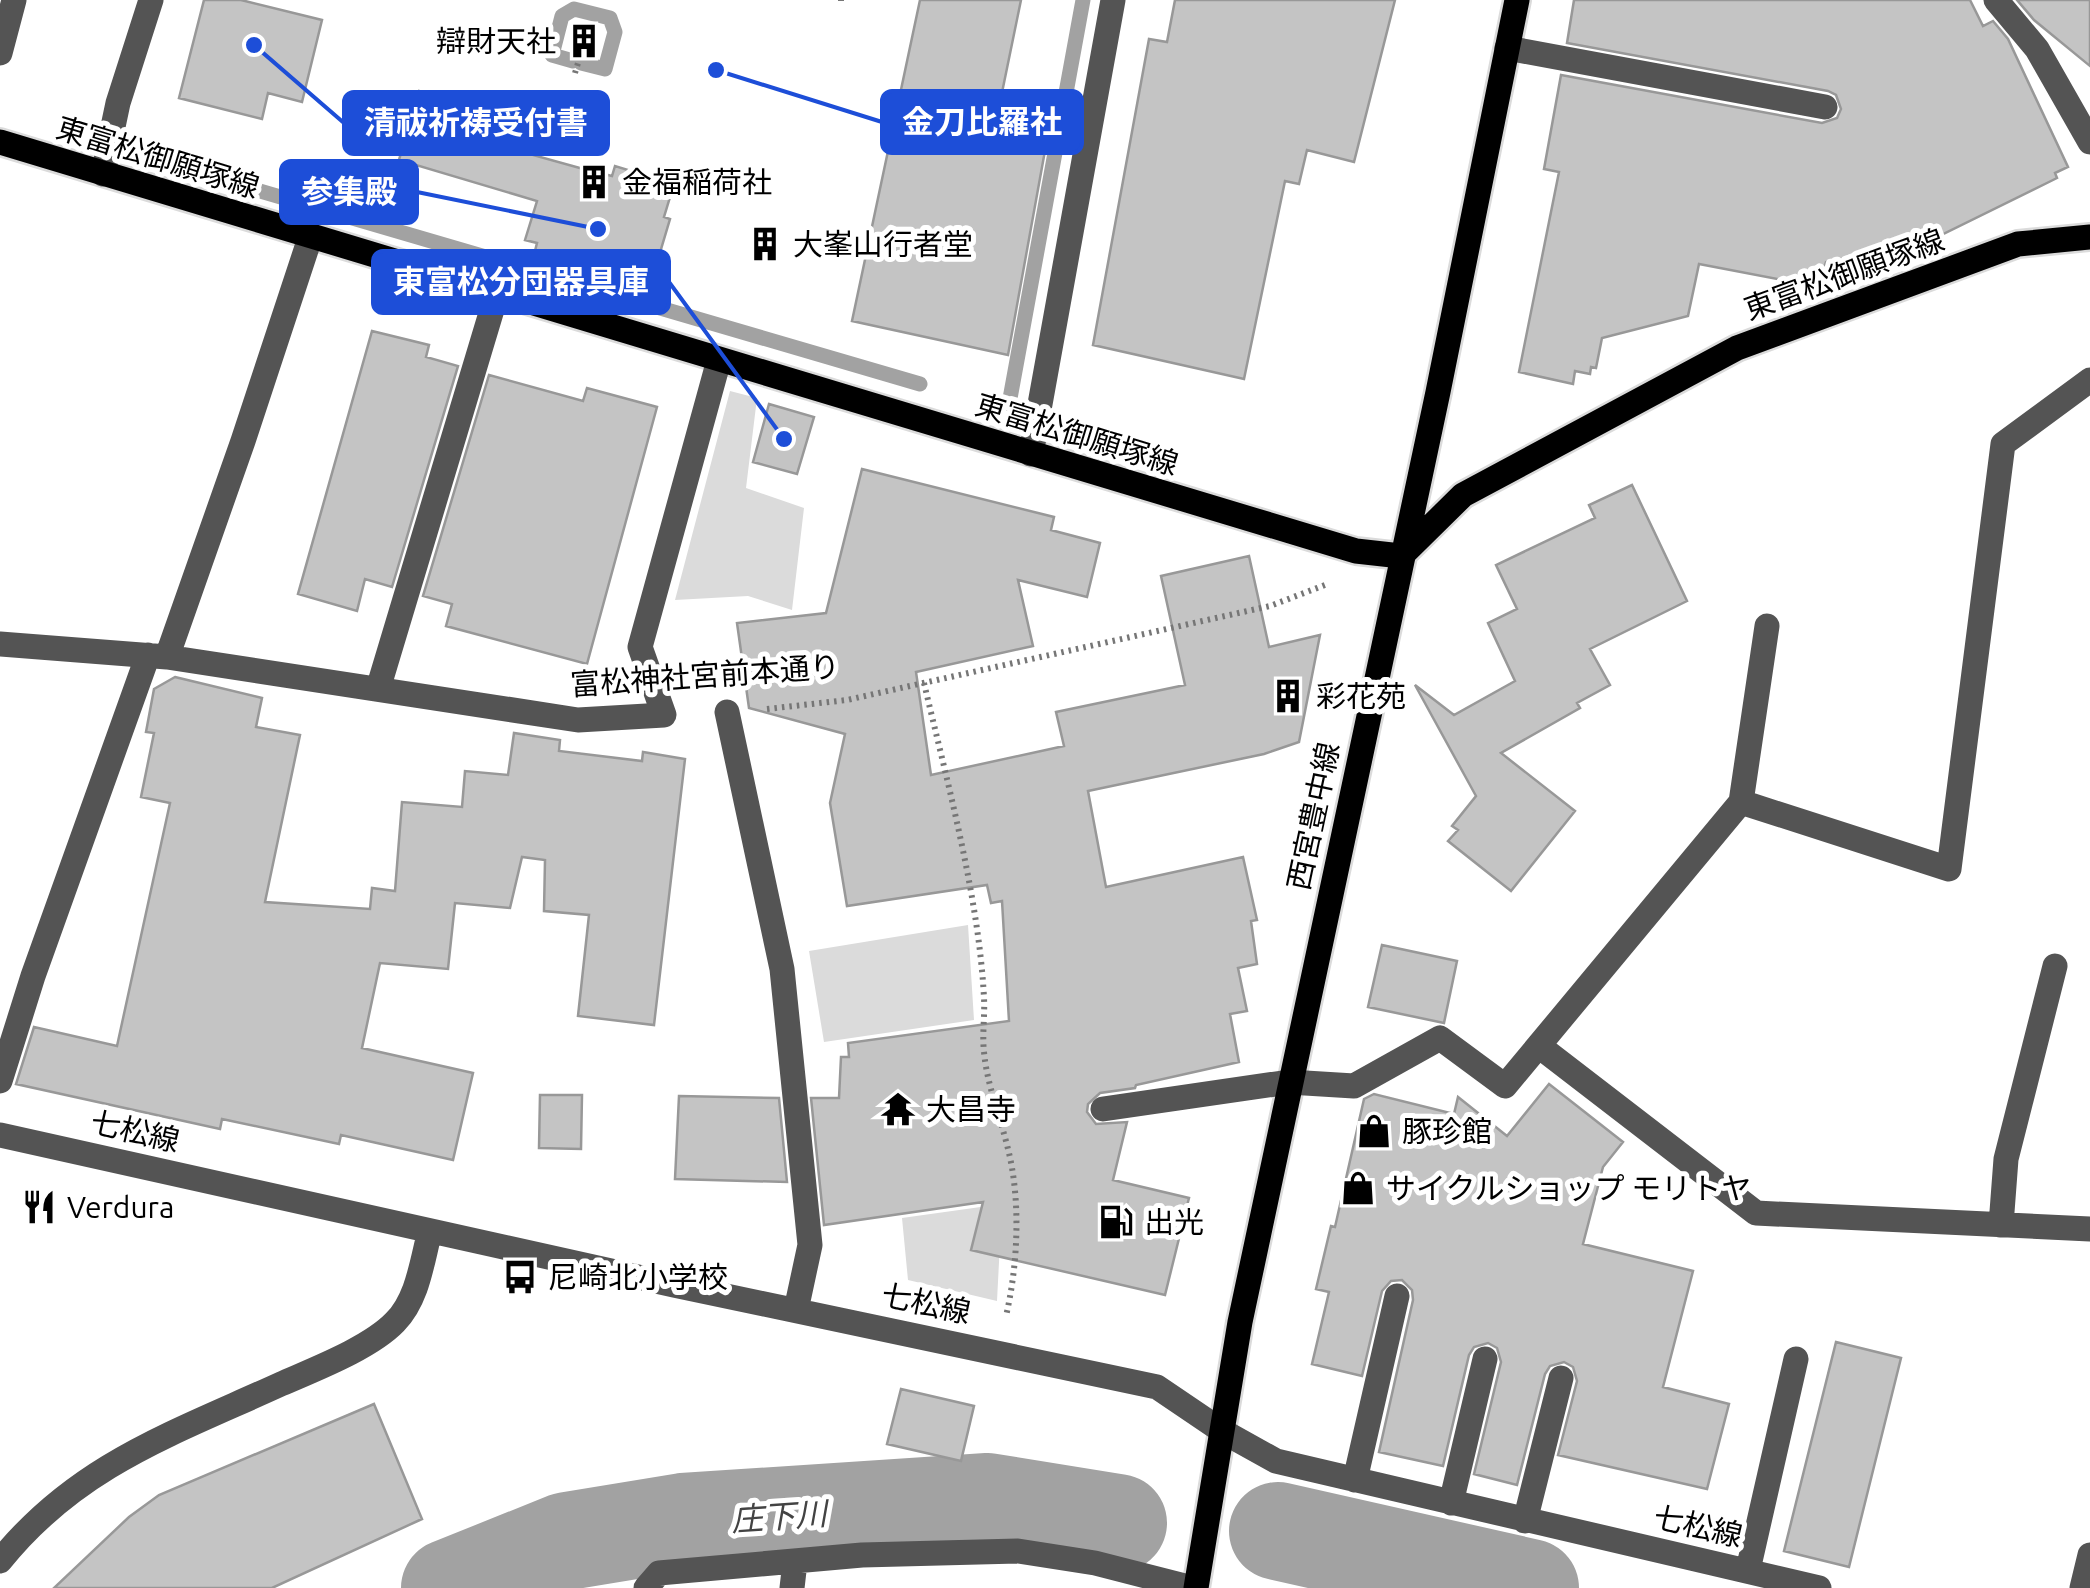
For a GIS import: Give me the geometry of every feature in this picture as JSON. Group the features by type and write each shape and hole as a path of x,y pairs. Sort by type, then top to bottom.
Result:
{"main road":[{"name":"西宮豊中線","path":"1195,1588 1289,1082 1438,392 1517,0"},
{"name":"東富松御願塚線","path":"0,142 1031,454 1356,550 1401,556 1464,495 1737,348 2018,244 2090,237"}],"street":[{"path":"0,53 14,0"},
{"path":"103,174 118,104 151,0"},
{"path":"1031,454 1113,0"},
{"path":"1996,0 2037,49 2090,142"},
{"path":"1507,48 1825,107"},
{"path":"0,1081 34,976 158,656 310,238"},
{"path":"378,689 497,293"},
{"name":"富松神社宮前本通り","path":"0,644 158,656 578,720 664,715 640,647 719,360"},
{"path":"1741,802 1949,870 2003,444 2090,380"},
{"path":"1103,1109 1289,1082 1354,1086 1440,1038 1505,1086 1741,802 1767,626"},
{"path":"727,712 782,969 810,1245 796,1310"},
{"path":"2001,1225 2006,1159 2055,966"},
{"path":"1538,1046 1756,1214 2090,1229"},
{"name":"七松線","path":"0,1134 1158,1387 1222,1431 1276,1461 1818,1588"},
{"path":"0,1560 18,1538 69,1492 123,1455 313,1370 396,1322 408,1304 430,1230"},
{"path":"1355,1480 1397,1296"},
{"path":"1450,1503 1485,1359"},
{"path":"1748,1570 1796,1359"},
{"path":"1525,1520 1561,1378"},
{"path":"646,1588 659,1573 945,1550 1018,1551 1095,1564 1195,1588"},
{"path":"2082,1588 2090,1555"},
{"path":"792,1588 796,1562"}],"path":[{"path":"575,73 581,53"},
{"path":"323,194 330,172"},
{"name":"富松神社宮前本通り","path":"727,712 847,700 1270,606 1335,581"},
{"path":"924,683 972,907 984,997 984,1052 1008,1150 1014,1197 1008,1309 998,1352"}],"shaded area":[{"path":"730,391 757,398 746,488 804,508 792,610 748,596 675,600"},
{"path":"968,925 974,1020 824,1042 809,951"},
{"path":"1002,1204 997,1301 908,1280 902,1218"}],"building":[{"path":"204,0 241,0 322,20 302,102 268,93 262,119 179,98"},
{"path":"920,0 1021,0 998,112 1050,123 1008,355 852,321"},
{"path":"1175,0 1395,0 1354,162 1307,150 1299,184 1285,181 1244,379 1093,345 1149,39 1167,42"},
{"path":"1574,0 1970,0 1983,26 1993,21 2008,39 2068,167 2055,173 2057,178 1933,239 1826,262 1824,268 1783,280 1699,264 1688,316 1602,338 1596,368 1591,367 1590,374 1575,371 1573,384 1519,372 1559,172 1544,169 1561,75 1822,123 1837,118 1841,109 1836,95 1828,91 1567,43"},
{"path":"2017,0 2090,0 2090,66 2034,20"},
{"path":"419,91 488,111 479,140 612,176 615,166 674,184 664,217 670,219 656,266 646,262 639,286 534,255 537,243 525,240 537,201 399,160"},
{"path":"372,331 429,345 426,357 458,366 392,587 365,579 357,611 298,594"},
{"path":"489,375 583,401 587,388 657,407 587,664 446,626 452,604 423,596"},
{"path":"769,404 814,417 797,474 753,462"},
{"path":"862,469 1054,517 1051,530 1100,543 1087,597 1018,580 1033,646 916,672 931,775 1064,746 1056,712 1185,685 1161,576 1249,556 1269,647 1320,635 1299,742 1264,754 1088,791 1106,887 1243,857 1257,920 1251,921 1257,964 1238,968 1247,1011 1230,1014 1239,1062 1100,1093 1088,1104 1087,1112 1096,1124 1127,1122 1113,1180 1189,1198 1165,1295 971,1250 983,1202 824,1225 811,1098 839,1098 841,1057 849,1057 848,1043 1009,1021 1002,901 991,903 987,885 847,906 830,803 845,734 749,708 737,623 826,613"},
{"path":"1632,485 1687,601 1590,649 1610,685 1577,703 1580,708 1501,753 1575,811 1511,891 1448,841 1458,830 1452,826 1476,796 1415,685 1454,715 1515,681 1488,623 1517,609 1496,565 1595,518 1589,505"},
{"path":"175,677 262,698 256,727 300,735 265,902 370,909 372,888 395,891 402,802 462,807 465,771 508,775 514,733 560,740 559,751 642,761 643,752 685,759 654,1025 578,1016 589,915 544,911 545,860 522,857 510,908 455,903 448,969 380,963 362,1048 473,1073 453,1160 341,1135 339,1144 222,1119 220,1129 16,1084 34,1027 117,1046 170,803 141,797 154,733 146,732 154,689"},
{"path":"1382,945 1457,961 1444,1023 1368,1007"},
{"path":"1549,1084 1623,1142 1603,1167 1583,1244 1693,1271 1663,1387 1729,1404 1707,1489 1558,1455 1577,1381 1573,1367 1564,1362 1550,1366 1545,1374 1517,1485 1474,1474 1501,1362 1497,1348 1488,1343 1474,1347 1469,1355 1443,1466 1379,1452 1413,1300 1412,1290 1402,1280 1391,1281 1382,1291 1362,1376 1312,1364 1329,1292 1316,1289 1331,1226 1335,1227 1364,1099 1374,1094 1454,1114 1458,1097 1507,1136"},
{"path":"540,1095 582,1095 581,1149 539,1148"},
{"path":"679,1096 779,1098 787,1182 675,1179"},
{"path":"1836,1342 1901,1358 1849,1567 1784,1551"},
{"path":"901,1389 974,1406 961,1461 887,1444"},
{"path":"374,1404 422,1519 272,1588 54,1588 129,1517 159,1495"}],"waterway":[{"path":"1009,404 1083,0"},
{"path":"573,61 552,55 562,16 574,9 610,18 615,32 605,69 581,63"},
{"path":"130,153 920,384"},
{"name":"庄下川","path":"450,1588 567,1541 683,1522 988,1502 1118,1523"},
{"name":"庄下川","path":"1278,1531 1530,1588"}],"place":[{"name":"辯財天社","path":"584,41"},
{"name":"清祓祈祷受付書","path":"254,45"},
{"name":"金刀比羅社","path":"716,70"},
{"name":"金福稲荷社","path":"594,182"},
{"name":"参集殿","path":"598,229"},
{"name":"大峯山行者堂","path":"765,244"},
{"name":"東富松分団器具庫","path":"784,439"},
{"name":"彩花苑","path":"1288,696"},
{"name":"大昌寺","path":"898,1109"},
{"name":"豚珍館","path":"1374,1131"},
{"name":"サイクルショップ モリトヤ","path":"1358,1188"},
{"name":"Verdura","path":"39,1207"},
{"name":"出光","path":"1116,1222"},
{"name":"尼崎北小学校","path":"520,1277"}]}
